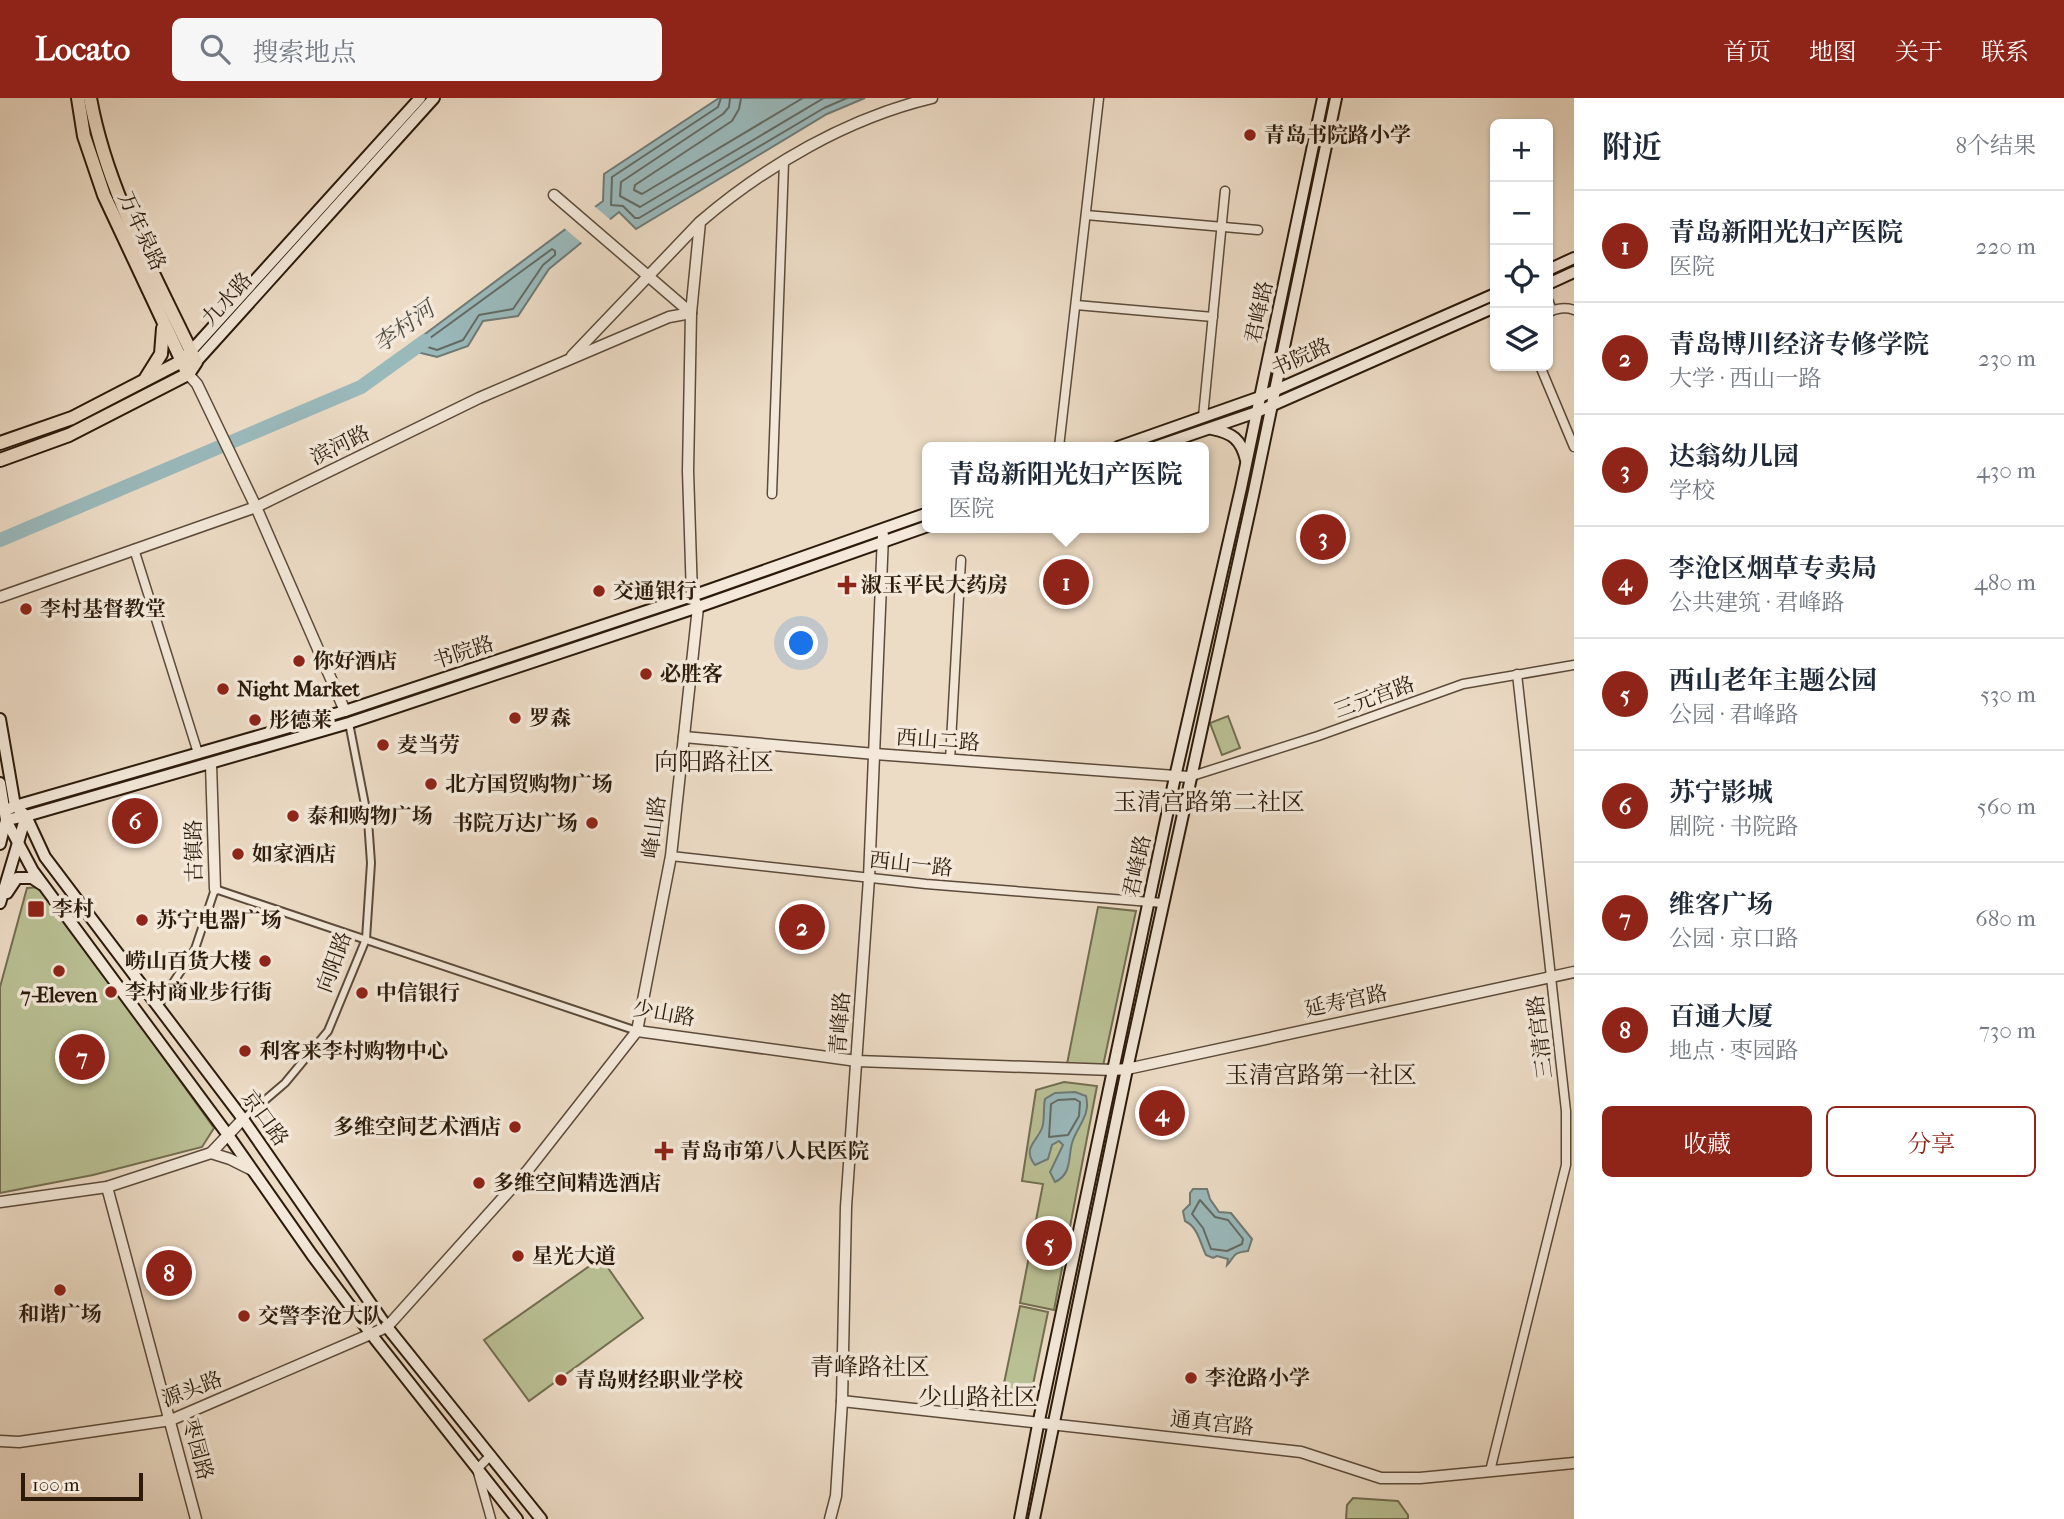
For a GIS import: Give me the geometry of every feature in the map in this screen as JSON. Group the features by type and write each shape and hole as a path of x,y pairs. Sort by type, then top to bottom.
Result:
{"main road":[{"name":"万年泉路","path":"78,98 84,136 104,195 163,320 189,358"},
{"name":"万年泉路","path":"90,98 96,133 108,171 189,358 188,374"},
{"name":"九水路","path":"189,358 420,98"},
{"name":"九水路","path":"0,443 72,418 189,358 434,98"},
{"name":"君峰路","path":"1020,1519 1175,778 1257,412 1323,98"},
{"name":"君峰路","path":"1034,1519 1189,777 1276,388 1336,98"},
{"path":"1553,268 1574,258"},
{"path":"1553,282 1574,272"},
{"name":"书院路","path":"1132,442 1260,397 1490,296"},
{"name":"书院路","path":"1170,442 1257,412 1493,308"},
{"path":"144,381 161,354 163,320"},
{"path":"0,460 69,435 188,374"},
{"path":"1209,429 1233,435 1243,448 1246,461"},
{"name":"书院路","path":"9,812 345,711 692,596 922,515"},
{"name":"书院路","path":"9,812 26,816 349,723 698,607 922,528"},
{"name":"向阳路","path":"345,711 349,723"},
{"name":"京口路","path":"0,719 9,812"},
{"name":"京口路","path":"0,783 18,841 33,871 229,1135 371,1334 517,1519"},
{"path":"0,844 9,812"},
{"path":"0,903 26,816"},
{"name":"京口路","path":"26,816 45,858 243,1119 387,1327 541,1519"},
{"path":"0,903 17,878 32,878 43,885"}],"street":[{"path":"568,360 700,222 723,202 784,162 846,129 902,105 932,98"},
{"path":"1060,442 1099,98"},
{"path":"772,494 784,162"},
{"path":"1203,417 1225,191"},
{"path":"554,195 691,313"},
{"path":"1086,215 1258,230"},
{"path":"698,607 692,596 688,471 691,313 696,240 700,222"},
{"path":"1076,305 1213,317"},
{"path":"1553,311 1569,308 1574,310"},
{"name":"滨河路","path":"0,597 134,550 253,502 479,398 669,317 691,313"},
{"name":"向阳路","path":"189,358 197,384 253,502 345,711"},
{"path":"1542,371 1574,447"},
{"name":"向阳路","path":"188,374 197,384"},
{"name":"青峰路","path":"830,1519 836,1496 842,1401 846,1207 869,878 884,528"},
{"path":"134,550 198,753"},
{"path":"950,760 961,560"},
{"name":"峰山路","path":"387,1327 528,1170 637,1031 671,856 698,607"},
{"name":"三元宫路","path":"1189,777 1318,736 1444,690 1574,665"},
{"name":"三清宫路","path":"1490,1471 1567,1159 1566,1111 1517,674"},
{"name":"向阳路","path":"0,1202 107,1187 211,1153 243,1119 285,1083 328,1031 366,939 371,863 368,820 349,723"},
{"name":"西山二路","path":"684,737 1175,778 1189,777"},
{"name":"古镇路","path":"157,1008 195,949 215,889 211,764"},
{"name":"西山一路","path":"671,856 869,878 1163,903"},
{"name":"少山路","path":"215,889 637,1031 857,1061 1127,1069"},
{"name":"延寿宫路","path":"1127,1069 1574,972"},
{"path":"211,1153 254,1171"},
{"name":"枣园路","path":"107,1187 196,1519"},
{"name":"源头路","path":"0,1441 19,1442 171,1420 387,1327"},
{"name":"通真宫路","path":"842,1401 1038,1425 1301,1452 1381,1478 1420,1478 1574,1463"},
{"path":"491,1455 477,1469 491,1519"}],"green space":[{"path":"1228,716 1240,748 1222,755 1210,723"},
{"path":"41,887 214,1128 202,1147 93,1175 0,1193 0,987 27,888"},
{"path":"1098,907 1136,911 1103,1066 1067,1064"},
{"path":"1064,1082 1097,1086 1054,1310 1020,1303 1043,1184 1022,1181 1036,1090"},
{"path":"601,1258 643,1318 529,1401 484,1340"},
{"path":"1020,1306 1048,1312 1030,1399 1002,1393"},
{"path":"1353,1498 1398,1501 1408,1519 1346,1519 1347,1505"}],"water":[{"path":"719,98 865,98 827,114 636,229 619,212 549,269 518,316 483,321 468,346 437,357 405,349 603,201 604,174"},
{"path":"1075,1092 1086,1096 1087,1109 1072,1143 1067,1170 1055,1182 1050,1172 1063,1145 1059,1141 1052,1145 1048,1159 1035,1165 1030,1150 1042,1128 1045,1099 1055,1093"},
{"path":"1193,1189 1207,1189 1219,1212 1231,1213 1252,1239 1248,1251 1236,1254 1227,1265 1228,1259 1206,1255 1196,1231 1185,1221 1183,1211 1190,1204 1190,1193"}],"pier":[{"path":"593,205 613,222 584,245 563,227"}],"waterway":[{"name":"李村河","path":"0,540 361,387 425,341"}],"place":[{"name":"青岛书院路小学","path":"1250,135"},
{"name":"达翁幼儿园","path":"1323,537"},
{"name":"青岛新阳光妇产医院","path":"1066,582"},
{"name":"淑玉平民大药房","path":"847,585"},
{"name":"交通银行","path":"599,591"},
{"name":"李村基督教堂","path":"26,609"},
{"name":"你好酒店","path":"299,661"},
{"name":"必胜客","path":"646,674"},
{"name":"Night Market","path":"223,689"},
{"name":"罗森","path":"515,718"},
{"name":"彤德莱","path":"255,720"},
{"name":"麦当劳","path":"383,745"},
{"name":"北方国贸购物广场","path":"431,784"},
{"name":"泰和购物广场","path":"293,816"},
{"name":"苏宁影城","path":"135,821"},
{"name":"书院万达广场","path":"592,823"},
{"name":"如家酒店","path":"238,854"},
{"name":"李村","path":"36,909"},
{"name":"苏宁电器广场","path":"142,920"},
{"name":"青岛博川经济专修学院","path":"802,927"},
{"name":"崂山百货大楼","path":"265,961"},
{"name":"7-Eleven","path":"59,971"},
{"name":"李村商业步行街","path":"111,992"},
{"name":"中信银行","path":"362,993"},
{"name":"利客来李村购物中心","path":"245,1051"},
{"name":"维客广场","path":"82,1057"},
{"name":"李沧区烟草专卖局","path":"1162,1113"},
{"name":"多维空间艺术酒店","path":"515,1127"},
{"name":"青岛市第八人民医院","path":"664,1151"},
{"name":"多维空间精选酒店","path":"479,1183"},
{"name":"西山老年主题公园","path":"1049,1243"},
{"name":"星光大道","path":"518,1256"},
{"name":"百通大厦","path":"169,1273"},
{"name":"和谐广场","path":"60,1290"},
{"name":"交警李沧大队","path":"244,1316"},
{"name":"李沧路小学","path":"1191,1378"},
{"name":"青岛财经职业学校","path":"561,1380"}],"district":[{"name":"向阳路社区","path":"714,762"},
{"name":"玉清宫路第二社区","path":"1209,802"},
{"name":"玉清宫路第一社区","path":"1321,1075"},
{"name":"青峰路社区","path":"870,1367"},
{"name":"少山路社区","path":"978,1397"}]}
